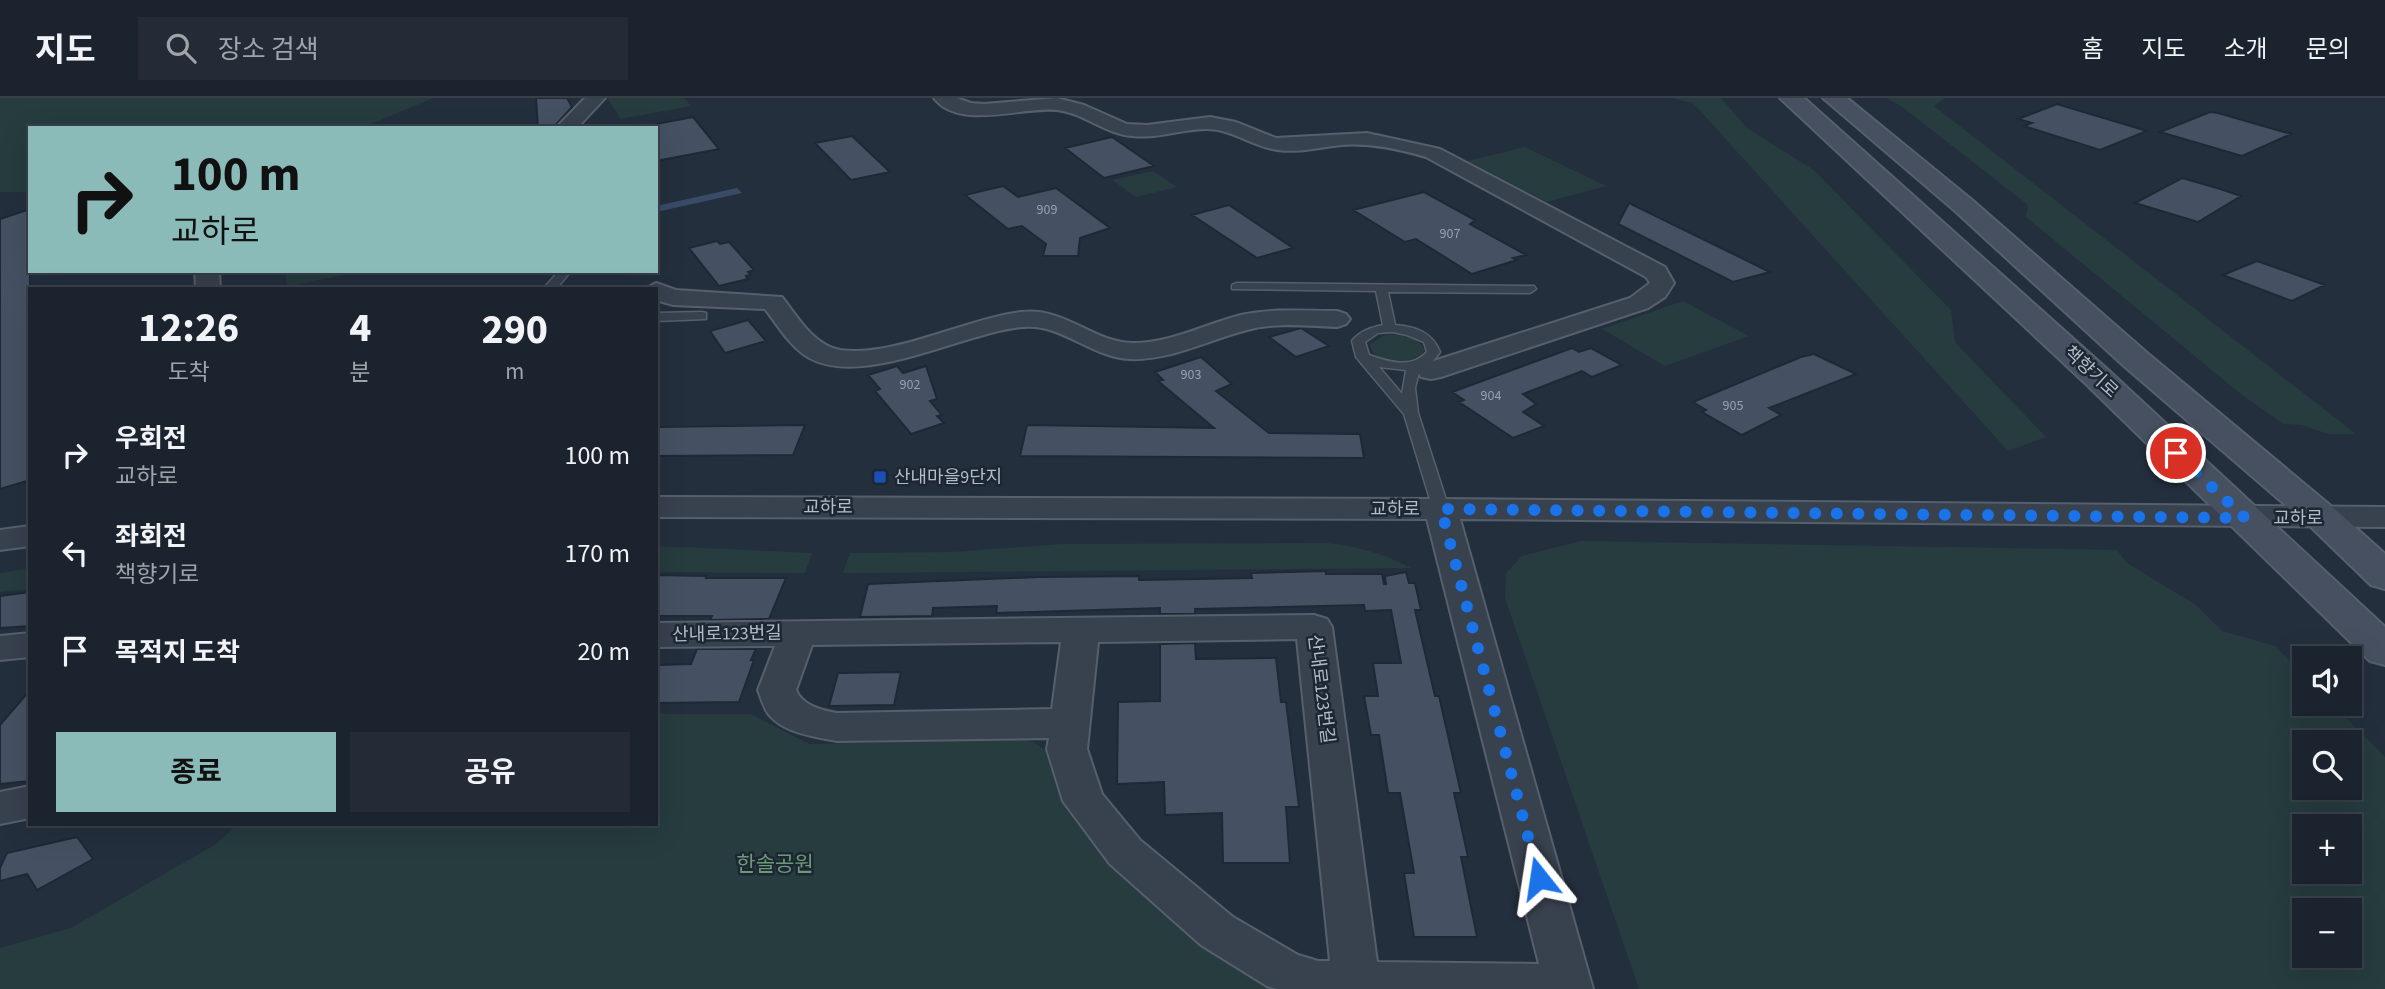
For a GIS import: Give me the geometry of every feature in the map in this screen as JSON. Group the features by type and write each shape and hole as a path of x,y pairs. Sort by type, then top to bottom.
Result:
{"main road":[{"name":"책향기로","path":"1791,98 2077,358 2385,651"},
{"path":"1834,98 1963,205 2135,359 2324,519 2385,576"}],"street":[{"path":"568,126 596,98"},
{"path":"943,98 953,105 983,111 1056,104 1079,109 1105,125 1136,131 1209,123 1232,128 1265,143 1285,145 1345,139 1395,142 1433,153 1656,272 1662,282 1656,292 1639,303 1422,368"},
{"path":"639,273 649,287"},
{"path":"658,292 673,297 773,302 809,346 821,354 837,358 875,356 1023,319 1056,321 1090,341 1128,352 1152,350 1262,318 1337,319"},
{"name":"교하로","path":"658,507 1441,509 2324,519 2385,517"},
{"path":"1081,630 1067,749 1084,802 1125,852 1217,931 1284,971 1318,982 1568,987 1441,509"},
{"path":"0,540 28,536"},
{"name":"산내로123번길","path":"658,635 1314,627 1356,982"},
{"name":"산내로123번길","path":"797,633 777,690 783,707 808,721 837,727 1070,723"},
{"path":"0,648 28,645"},
{"path":"0,808 28,802"}],"lane":[{"path":"551,287 563,273"},
{"path":"1236,287 1530,289"},
{"path":"1381,288 1390,329"},
{"path":"658,317 702,316"},
{"path":"1411,414 1357,348 1358,341 1372,331 1390,329 1420,335 1434,346 1430,358 1408,387 1411,414 1441,509"},
{"path":"1368,359 1390,366 1422,368"}],"green space":[{"path":"0,98 433,98 367,126 28,126 28,192 0,192"},
{"path":"607,98 684,98 691,106 621,119"},
{"path":"1673,98 1721,98 1747,128 1814,170 1951,310 1955,342 2046,437 2008,451 1693,103"},
{"path":"1887,98 1945,98 1934,106 2356,434 2328,434 2302,425 2284,424 2242,395 2026,217 2028,205"},
{"path":"1525,147 1606,186 1547,202 1468,161"},
{"path":"1153,171 1177,187 1136,197 1112,180"},
{"path":"285,273 353,273 287,287"},
{"path":"1683,301 1749,336 1665,366 1602,329"},
{"path":"1385,335 1412,338 1421,344 1423,353 1409,360 1384,360 1373,351 1370,344"},
{"path":"1581,541 2117,550 2127,563 2196,605 2222,631 2275,646 2292,663 2292,716 2344,716 2358,730 2292,730 2292,800 2362,800 2362,734 2385,757 2385,989 1639,989 1505,598 1506,573 1522,556"},
{"path":"1326,543 1370,551 1411,568 843,573 850,553 952,552 1063,544"},
{"path":"658,546 812,553 805,573 658,572"},
{"path":"28,568 28,589 0,592 0,573"},
{"name":"한솔공원","path":"658,714 751,714 809,744 1028,739 1050,753 1067,811 1110,865 1200,942 1276,989 0,989 0,948 71,928 216,844 236,826 658,826"}],"water":[{"path":"737,188 742,193 658,212 658,206"}],"building":[{"path":"536,98 567,98 572,107 555,126 538,126"},
{"path":"2057,104 2147,131 2100,150 2024,126 2032,123 2018,119"},
{"path":"2210,112 2291,134 2242,156 2160,132"},
{"path":"693,117 719,149 658,161 656,124"},
{"path":"852,136 890,172 851,180 815,143"},
{"path":"1112,137 1154,166 1104,178 1065,148"},
{"path":"2182,178 2241,196 2198,222 2135,203"},
{"path":"1003,186 1018,197 1056,188 1110,228 1080,238 1078,256 1043,256 1046,244 1022,226 1008,229 965,195"},
{"path":"1424,192 1475,220 1470,224 1526,255 1472,274 1416,239 1405,242 1353,210"},
{"path":"1629,203 1770,272 1733,282 1618,224"},
{"path":"1229,205 1293,248 1257,258 1192,215"},
{"path":"28,210 30,287 28,481 0,489 0,219"},
{"path":"717,241 720,244 729,242 754,270 748,272 751,275 746,276 748,279 719,286 689,248"},
{"path":"2257,261 2325,285 2292,301 2223,275"},
{"path":"748,320 766,341 725,353 710,331"},
{"path":"1301,328 1329,346 1296,357 1269,337"},
{"path":"1572,348 1579,352 1591,348 1622,365 1592,377 1582,371 1523,394 1536,404 1523,412 1544,426 1513,438 1459,402 1464,400 1452,392"},
{"path":"1814,354 1856,374 1769,408 1781,415 1742,435 1702,412 1706,410 1693,402 1801,357"},
{"path":"1201,357 1232,384 1216,391 1269,433 1360,434 1364,458 1020,456 1027,425 1214,428 1158,381 1163,380 1155,372"},
{"path":"897,366 903,373 926,366 937,399 930,401 942,415 937,416 944,423 911,434 875,391 880,389 868,375"},
{"path":"805,425 793,455 658,456 658,427"},
{"path":"1326,571 1326,574 1382,574 1384,584 1385,576 1406,572 1409,583 1415,583 1421,610 1415,610 1435,696 1439,696 1461,793 1454,793 1468,857 1461,857 1477,937 1414,937 1404,873 1414,873 1400,793 1388,793 1379,735 1371,735 1364,696 1378,696 1373,663 1401,663 1391,610 1365,611 1364,605 1195,609 1195,614 1160,614 1160,608 996,613 997,606 933,608 932,616 860,617 868,584 1038,577 1139,576 1139,580 1252,578 1251,573"},
{"path":"658,575 786,578 769,619 710,620 712,616 658,616"},
{"path":"28,592 28,626 0,628 0,596"},
{"path":"1195,643 1196,659 1276,658 1281,702 1286,702 1299,807 1286,807 1290,863 1223,863 1222,813 1165,815 1164,782 1117,784 1118,702 1160,701 1160,644"},
{"path":"697,649 756,649 739,702 658,703 658,665 691,664"},
{"path":"901,672 894,705 829,706 838,673"},
{"path":"28,692 28,781 0,784 0,725"},
{"path":"77,837 93,859 37,890 27,874 0,881 0,868 7,853"}],"place":[{"name":"산내마을9단지","path":"880,477"}],"route":[{"path":"1539,878 1441,509 2245,518 2176,453"}]}
